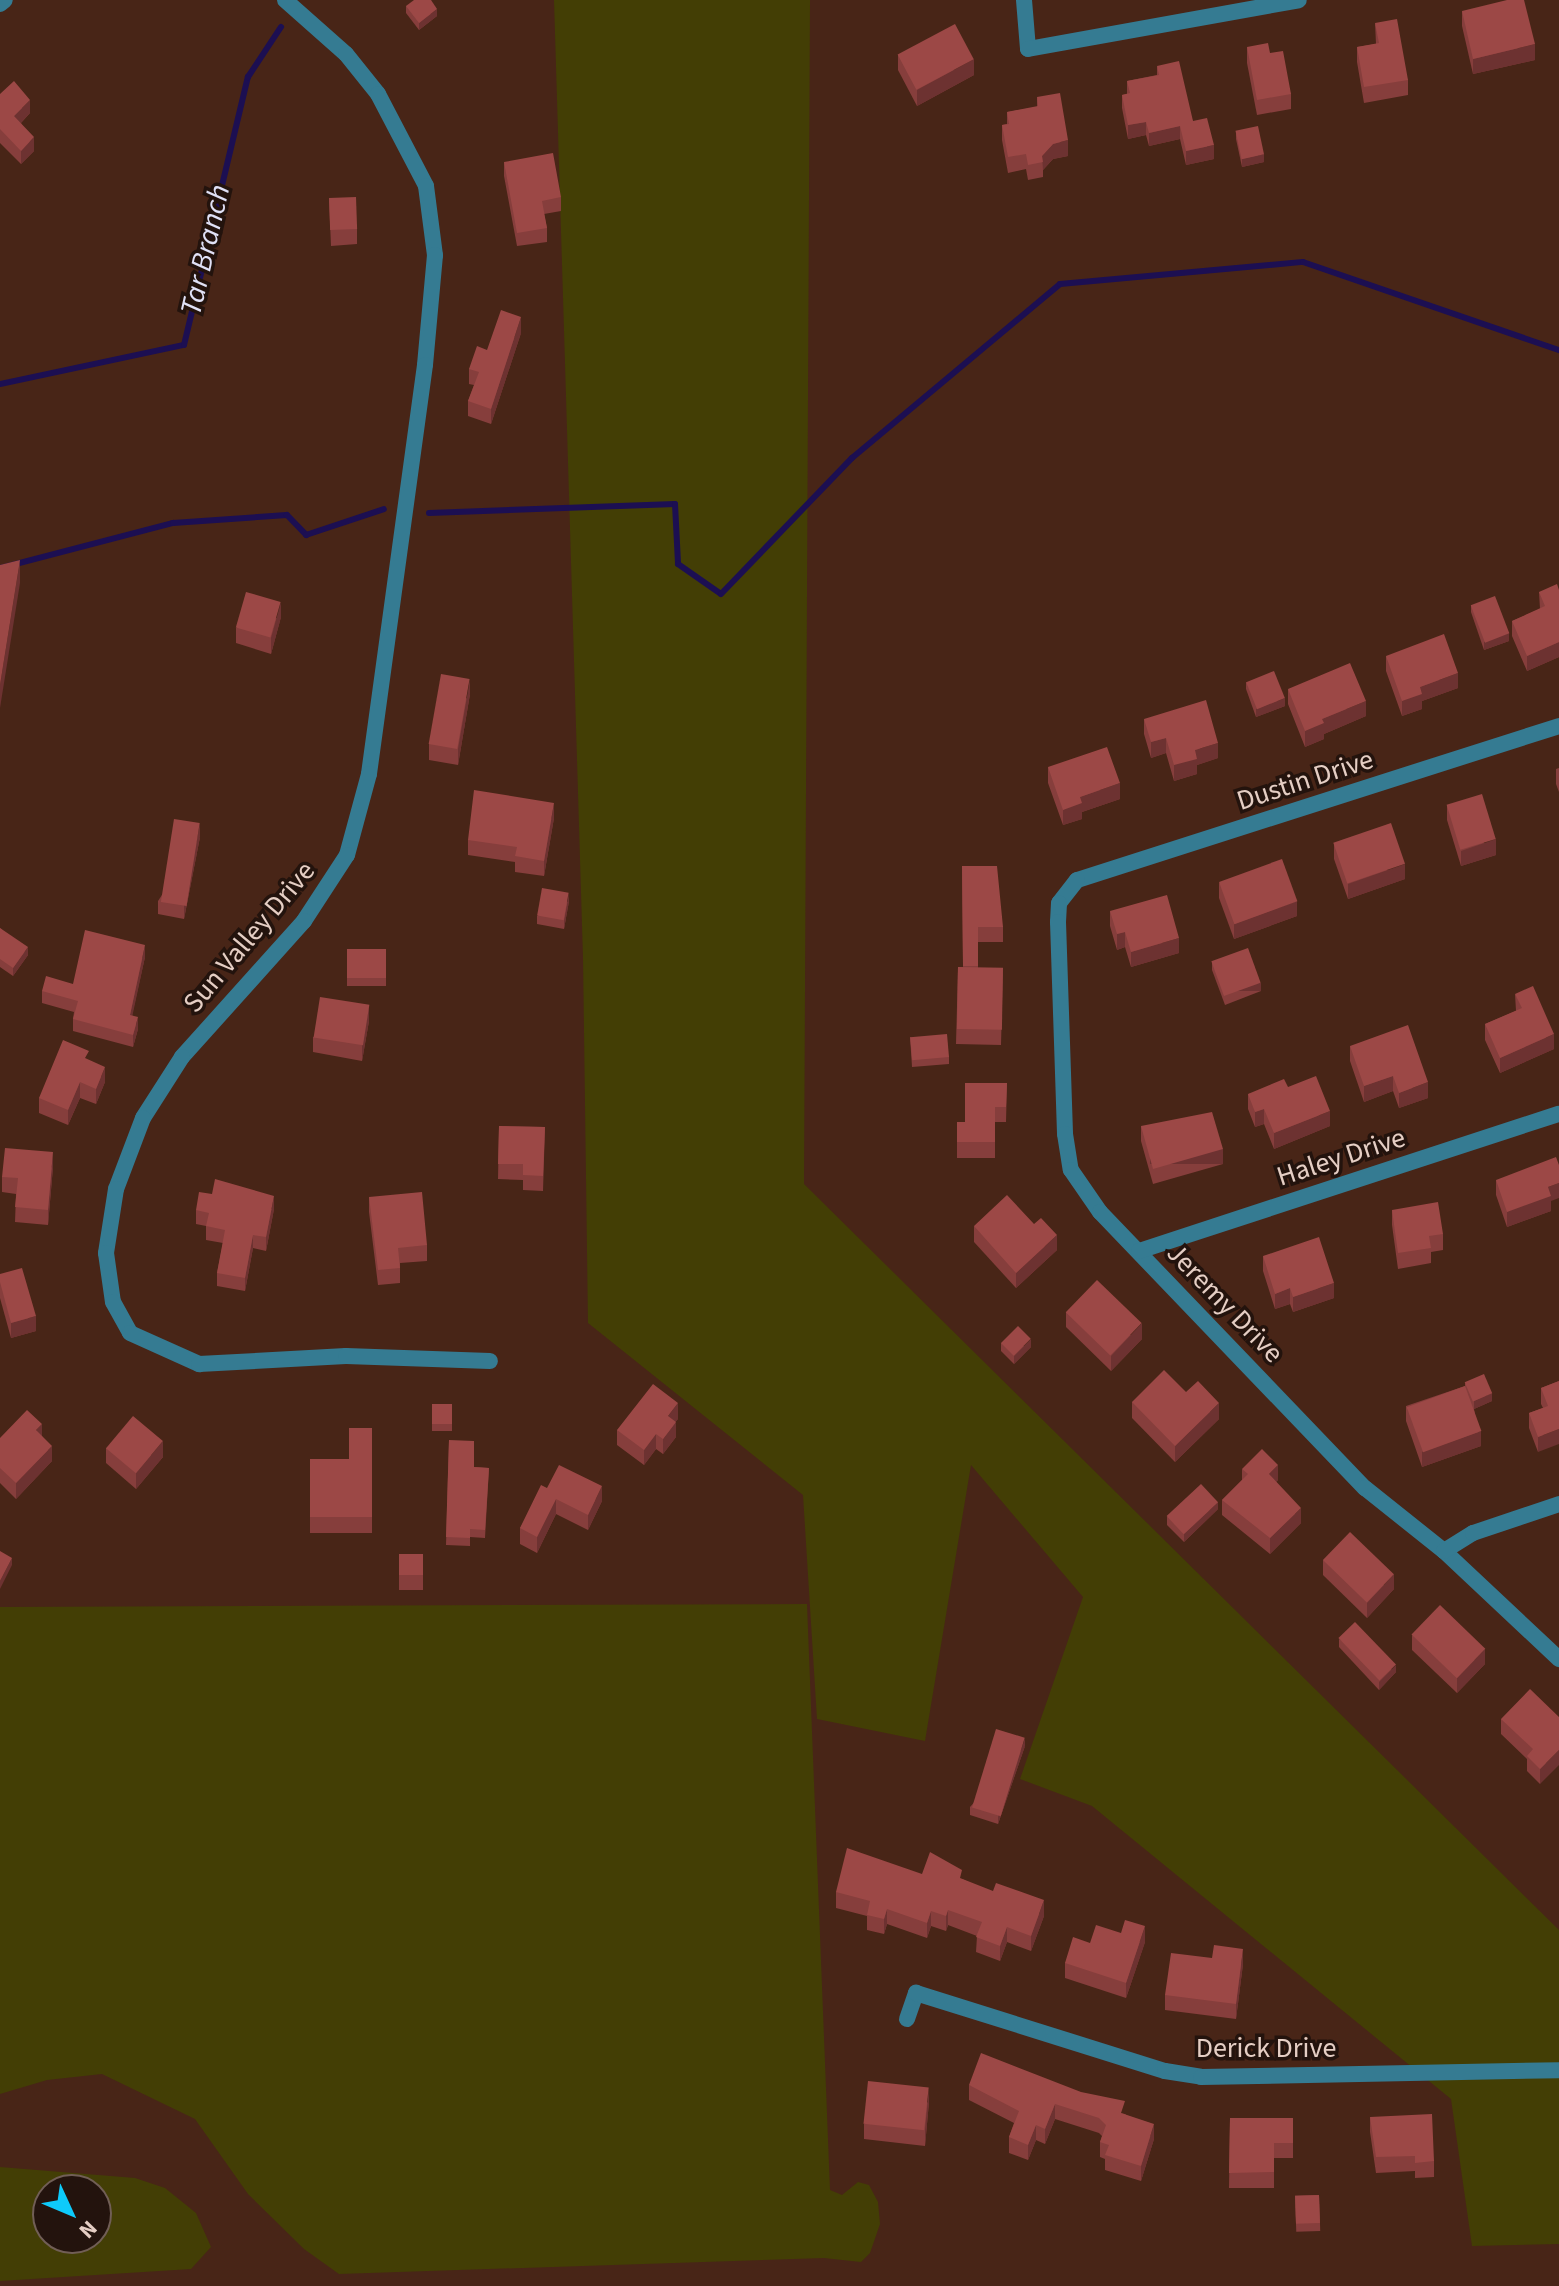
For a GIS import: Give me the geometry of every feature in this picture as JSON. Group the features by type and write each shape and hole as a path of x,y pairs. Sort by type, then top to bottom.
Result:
{"street":[{"path":"0,4 5,0"},
{"name":"Sun Valley Drive","path":"285,0 346,54 378,94 426,186 435,255 423,380 369,774 347,855 304,921 182,1057 143,1118 116,1189 106,1253 113,1302 130,1333 199,1364 346,1356 490,1361"},
{"path":"1024,0 1028,49 1299,0"},
{"name":"Dustin Drive","path":"1070,887 1077,880 1559,726"},
{"name":"Jeremy Drive","path":"1070,887 1059,903 1058,956 1062,1097 1071,1170 1100,1212 1365,1488 1444,1551 1559,1659"},
{"name":"Haley Drive","path":"1139,1251 1559,1114"},
{"path":"1444,1551 1473,1533 1559,1504"},
{"name":"Derick Drive","path":"907,2019 916,1993 1186,2075 1559,2070"}],"shaded area":[{"path":"554,0 810,0 804,1184 1559,1930 1559,2244 1472,2246 1451,2099 1092,1806 1020,1779 1083,1597 971,1465 925,1741 817,1719 803,1495 588,1323 583,958"},
{"path":"807,1604 830,2190 842,2195 858,2182 869,2185 878,2202 880,2224 870,2253 861,2262 824,2258 339,2274 304,2249 248,2194 195,2119 102,2074 47,2080 0,2094 0,1607"},
{"path":"0,2167 86,2174 32,2174 32,2254 112,2254 112,2176 135,2178 165,2188 196,2213 211,2247 191,2269 0,2281"}],"building":[{"path":"414,0 431,0 437,9 419,23 406,6"},
{"path":"1507,0 1524,0 1535,44 1473,59 1462,11"},
{"path":"1397,19 1408,80 1364,87 1357,47 1379,43 1375,23"},
{"path":"955,24 974,59 916,90 898,55"},
{"path":"1268,43 1270,53 1283,51 1291,94 1257,100 1247,47"},
{"path":"1179,61 1193,121 1207,118 1214,145 1186,151 1180,126 1149,133 1146,122 1128,125 1122,95 1130,93 1127,81 1159,75 1157,66"},
{"path":"14,81 30,100 14,116 34,137 21,151 0,129 0,94"},
{"path":"1060,93 1068,140 1053,144 1042,156 1043,162 1028,165 1026,154 1008,157 1002,125 1009,124 1007,112 1038,106 1037,97"},
{"path":"1258,126 1264,154 1242,159 1236,131"},
{"path":"553,153 561,197 542,201 547,228 517,233 504,162"},
{"path":"356,197 357,229 330,230 329,198"},
{"path":"501,310 521,317 491,409 468,401 479,372 469,369 477,346 487,350"},
{"path":"20,560 0,685 0,565"},
{"path":"1557,584 1559,642 1527,656 1512,621 1545,606 1539,592"},
{"path":"246,592 281,602 270,637 236,628"},
{"path":"1495,596 1509,633 1485,643 1471,605"},
{"path":"1444,634 1458,673 1420,687 1422,694 1402,701 1386,656"},
{"path":"1350,663 1366,701 1322,719 1324,723 1305,731 1288,689"},
{"path":"1274,671 1285,698 1257,709 1246,682"},
{"path":"441,674 470,679 457,749 429,744"},
{"path":"1206,700 1218,743 1195,750 1197,759 1174,765 1166,738 1151,742 1144,719"},
{"path":"1107,747 1120,783 1080,797 1082,803 1063,810 1048,767"},
{"path":"474,790 554,803 544,861 515,856 517,847 468,840"},
{"path":"1482,794 1496,839 1460,850 1447,805"},
{"path":"174,819 200,823 187,906 161,902"},
{"path":"1391,823 1405,864 1347,884 1333,843"},
{"path":"1282,859 1297,901 1234,924 1219,882"},
{"path":"962,866 997,866 1003,927 978,927 978,966 963,966"},
{"path":"542,888 569,893 564,920 537,916"},
{"path":"1167,895 1179,938 1131,952 1125,932 1117,934 1110,911"},
{"path":"0,928 28,947 13,968 0,959"},
{"path":"85,930 145,945 130,1015 138,1017 133,1035 73,1019 78,1001 42,991 46,976 73,984"},
{"path":"1248,948 1261,983 1224,996 1211,961"},
{"path":"347,949 386,949 386,978 347,978"},
{"path":"958,967 1003,968 1002,1030 957,1029"},
{"path":"1533,986 1554,1034 1500,1058 1485,1024 1522,1008 1515,994"},
{"path":"320,997 369,1005 363,1045 314,1037"},
{"path":"1408,1025 1428,1082 1399,1093 1393,1076 1364,1086 1350,1046"},
{"path":"947,1034 949,1057 912,1060 910,1037"},
{"path":"63,1040 89,1051 85,1058 105,1067 96,1089 80,1082 68,1110 39,1098"},
{"path":"1316,1076 1330,1111 1274,1133 1264,1109 1255,1112 1248,1094 1284,1079 1288,1087"},
{"path":"965,1083 1007,1083 1006,1107 995,1107 995,1142 957,1142 957,1122 965,1122"},
{"path":"1212,1112 1223,1149 1153,1169 1141,1126"},
{"path":"499,1126 545,1127 543,1176 523,1175 523,1164 498,1164"},
{"path":"5,1148 53,1152 48,1210 15,1207 18,1178 2,1177"},
{"path":"1556,1157 1559,1183 1548,1187 1551,1196 1507,1212 1496,1180"},
{"path":"215,1179 274,1196 266,1237 253,1235 245,1278 217,1273 225,1230 206,1226 209,1213 196,1210 199,1192 212,1194"},
{"path":"422,1192 427,1245 398,1248 400,1268 378,1270 369,1197"},
{"path":"1007,1195 1034,1224 1041,1218 1057,1235 1016,1273 974,1226"},
{"path":"1438,1202 1443,1234 1429,1236 1431,1248 1398,1253 1392,1210"},
{"path":"1319,1237 1334,1283 1293,1297 1290,1288 1275,1294 1263,1256"},
{"path":"22,1268 36,1316 11,1323 0,1274"},
{"path":"1097,1280 1142,1323 1110,1355 1066,1312"},
{"path":"1018,1326 1031,1339 1014,1356 1001,1343"},
{"path":"1164,1370 1186,1392 1198,1381 1219,1403 1175,1446 1132,1402"},
{"path":"1484,1374 1492,1393 1473,1402 1465,1382"},
{"path":"1559,1381 1559,1429 1538,1437 1529,1413 1548,1406 1541,1388"},
{"path":"653,1384 678,1403 668,1416 676,1422 663,1439 656,1434 644,1450 617,1430"},
{"path":"1465,1386 1481,1431 1423,1452 1407,1407"},
{"path":"432,1404 452,1404 452,1424 432,1424"},
{"path":"27,1410 42,1424 36,1430 52,1446 16,1483 0,1468 0,1438"},
{"path":"133,1416 163,1441 136,1473 106,1448"},
{"path":"349,1428 372,1428 372,1517 310,1517 310,1459 349,1459"},
{"path":"449,1440 474,1441 474,1467 489,1468 485,1530 470,1529 470,1538 446,1537"},
{"path":"1262,1449 1278,1465 1269,1474 1301,1508 1270,1538 1222,1500 1248,1474 1242,1469"},
{"path":"559,1465 602,1486 588,1515 556,1499 537,1537 520,1528 541,1485 547,1488"},
{"path":"1201,1484 1218,1502 1184,1534 1167,1516"},
{"path":"1350,1532 1394,1574 1367,1602 1323,1560"},
{"path":"0,1551 12,1558 0,1581"},
{"path":"399,1554 423,1554 423,1575 399,1575"},
{"path":"1440,1605 1485,1649 1457,1678 1412,1634"},
{"path":"1355,1622 1396,1664 1379,1680 1338,1638"},
{"path":"1530,1689 1559,1717 1559,1750 1540,1769 1527,1756 1533,1749 1501,1719"},
{"path":"996,1729 1025,1738 1001,1816 972,1807"},
{"path":"847,1848 922,1874 930,1852 962,1870 960,1878 993,1891 996,1883 1044,1900 1031,1936 1007,1927 1000,1946 976,1937 982,1922 948,1910 946,1916 931,1911 927,1923 887,1909 884,1919 867,1915 870,1901 836,1892"},
{"path":"1125,1920 1145,1926 1126,1983 1065,1963 1073,1937 1090,1943 1096,1925 1121,1933"},
{"path":"1214,1945 1243,1949 1236,2004 1165,1995 1171,1953 1212,1958"},
{"path":"981,2053 1081,2092 1125,2101 1121,2113 1154,2124 1141,2166 1105,2155 1109,2145 1100,2142 1106,2125 1099,2118 1055,2104 1045,2129 1036,2125 1028,2145 1009,2137 1019,2111 969,2085"},
{"path":"868,2081 929,2087 924,2130 864,2124"},
{"path":"1432,2114 1434,2161 1415,2163 1415,2156 1376,2157 1370,2117"},
{"path":"1230,2118 1293,2118 1293,2143 1274,2143 1274,2172 1229,2173"},
{"path":"1319,2195 1320,2223 1296,2224 1295,2196"}],"waterway":[{"name":"Tar Branch","path":"0,384 184,345 248,77 281,27"},
{"path":"429,513 675,504 678,564 721,594 852,458 1060,284 1303,262 1559,350"},
{"path":"0,568 173,523 287,515 306,535 384,509"}]}
